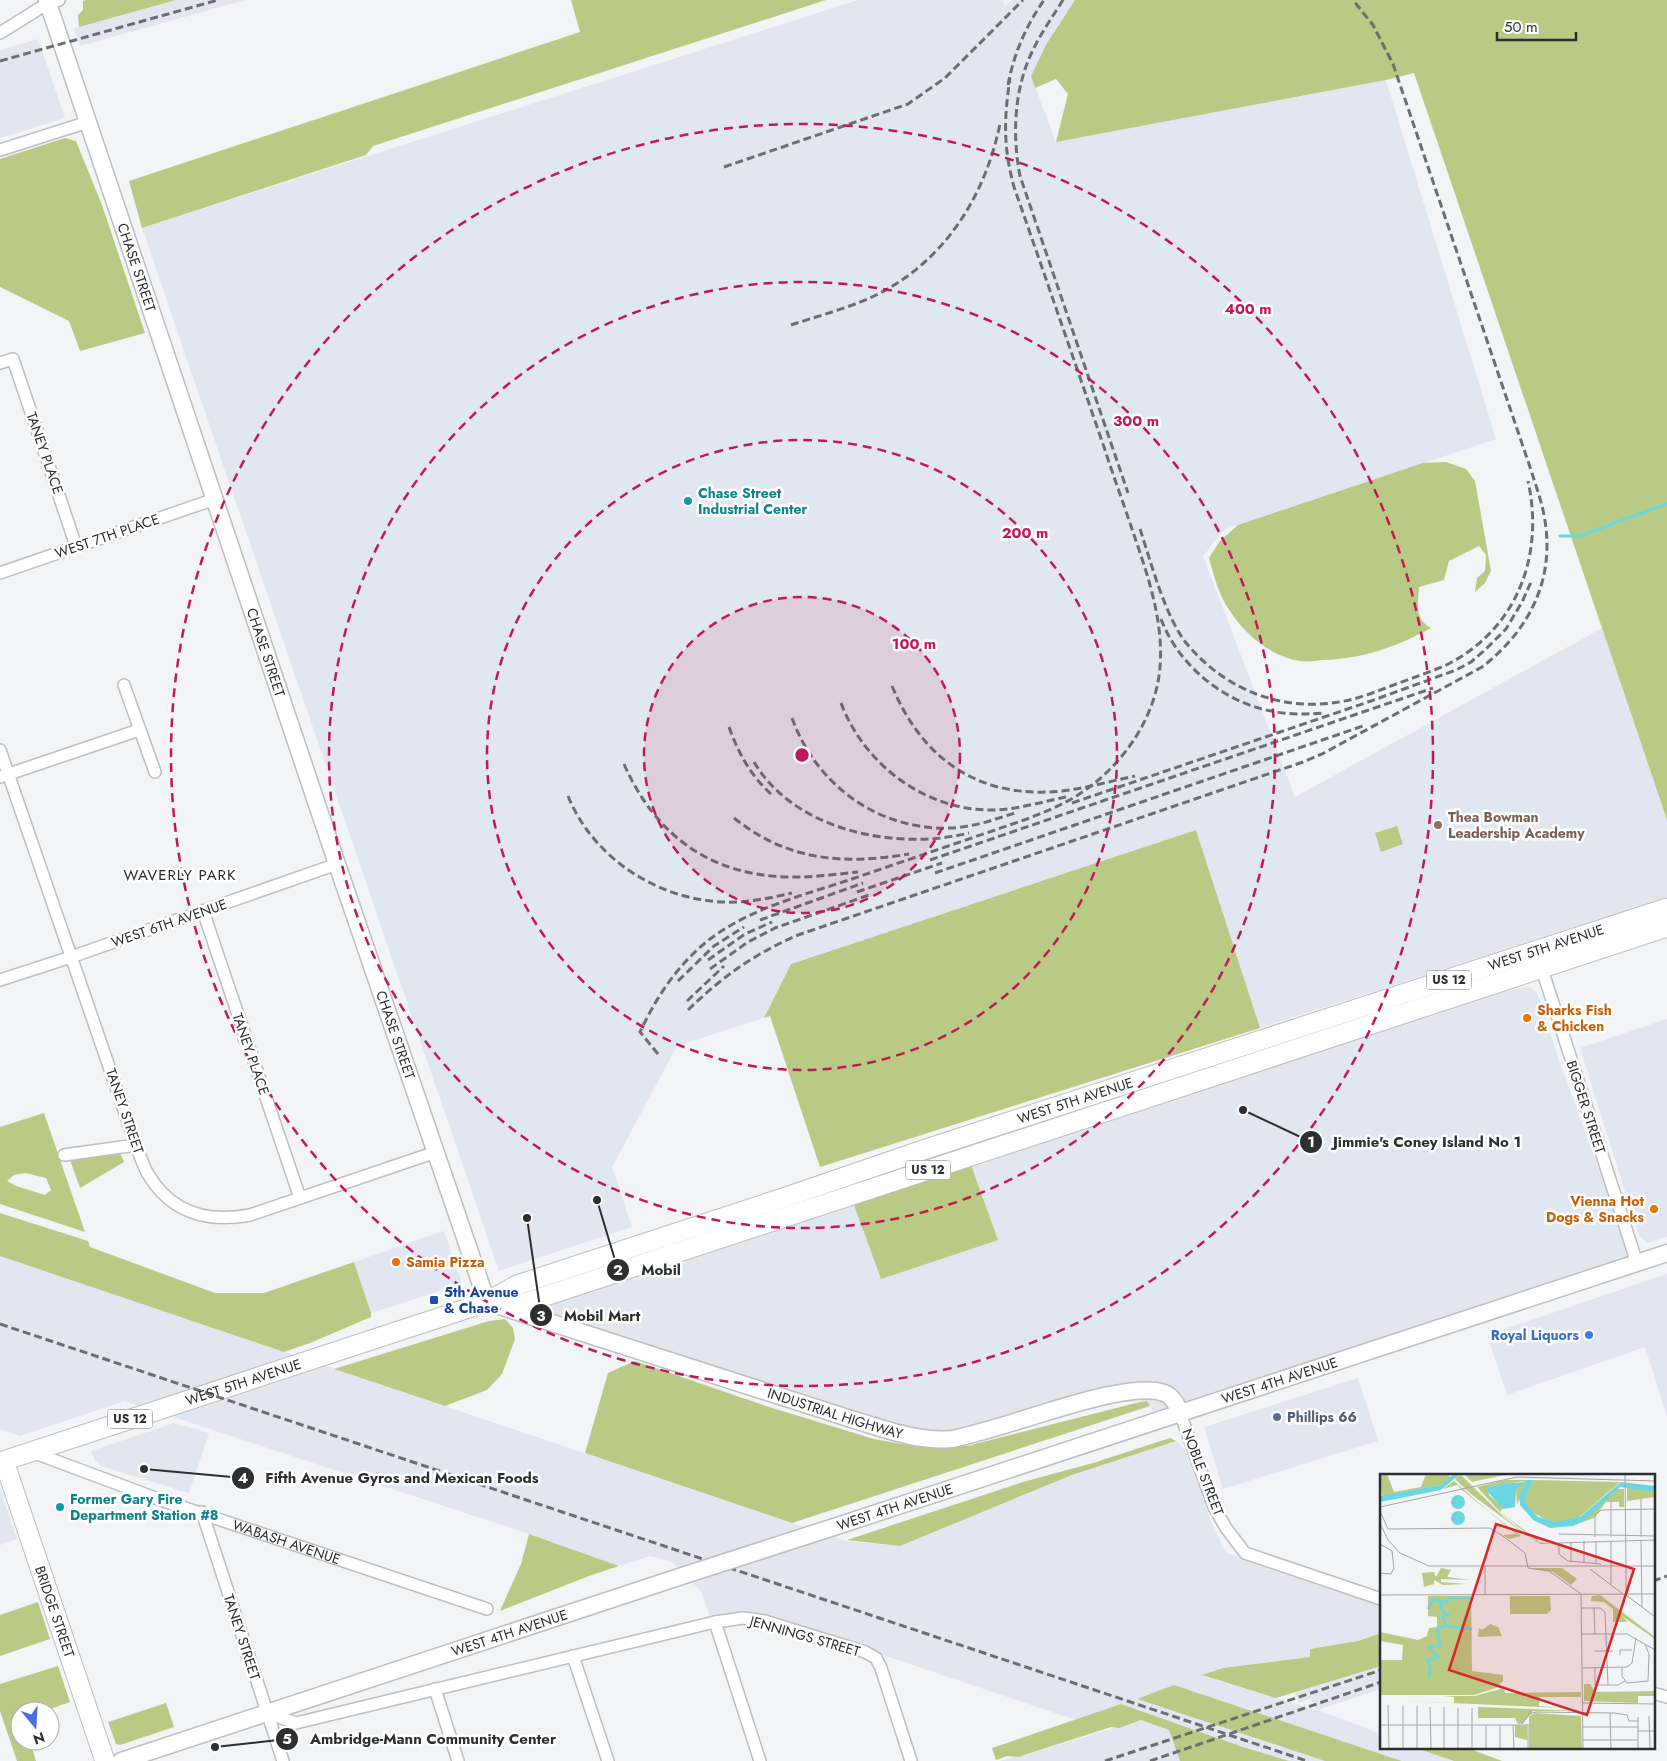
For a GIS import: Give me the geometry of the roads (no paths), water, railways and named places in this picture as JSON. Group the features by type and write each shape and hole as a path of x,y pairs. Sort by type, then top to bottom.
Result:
{"main road":[{"name":"WEST 5TH AVENUE","path":"1539,960 1667,908"},
{"name":"WEST 5TH AVENUE","path":"487,1302 524,1303 975,1154 1365,1017 1539,960 1667,927"},
{"name":"WEST 5TH AVENUE","path":"1,1459 32,1452 487,1302 517,1285 969,1135 1365,1017"},
{"path":"969,1135 975,1154"},
{"path":"712,1221 717,1240"},
{"name":"BRIDGE STREET","path":"1,1459 105,1761"}],"street":[{"path":"0,33 51,1"},
{"name":"CHASE STREET","path":"51,1 88,122 337,864 487,1302"},
{"path":"0,150 88,122"},
{"name":"TANEY PLACE","path":"0,363 13,359 76,546"},
{"name":"WEST 7TH PLACE","path":"0,573 215,500"},
{"path":"124,686 155,772"},
{"path":"4,776 139,730"},
{"name":"TANEY STREET","path":"0,750 4,776 71,957 136,1145 148,1174 163,1194 184,1209 203,1216 231,1219 250,1215 436,1152"},
{"name":"WEST 6TH AVENUE","path":"0,980 337,864"},
{"name":"TANEY PLACE","path":"203,911 300,1198"},
{"name":"BIGGER STREET","path":"1539,960 1637,1263"},
{"path":"64,1155 136,1145"},
{"name":"WEST 4TH AVENUE","path":"121,1761 1667,1253"},
{"name":"INDUSTRIAL HIGHWAY","path":"487,1302 907,1436 938,1440 968,1435 1102,1397 1151,1390 1169,1395 1175,1401 1180,1413"},
{"name":"NOBLE STREET","path":"1180,1413 1214,1507 1226,1528 1246,1553 1380,1599"},
{"name":"WABASH AVENUE","path":"32,1452 158,1499 202,1512 487,1609"},
{"name":"TANEY STREET","path":"202,1512 283,1761"},
{"name":"JENNINGS STREET","path":"715,1622 743,1618 765,1621 871,1655 878,1660 912,1761"},
{"path":"267,1713 296,1723 715,1622 760,1761"},
{"path":"573,1656 608,1761"},
{"path":"436,1690 458,1761"},
{"path":"1654,1693 1667,1697"}],"waterway":[{"path":"1560,536 1579,536 1667,504"}],"railway":[{"path":"0,61 218,0"},
{"path":"724,167 908,104 945,78 1023,0"},
{"path":"1008,85 1021,40 1044,0"},
{"path":"1063,0 1036,44 1022,80 1016,112 1017,160 1020,176 1128,493"},
{"path":"688,1010 739,967 767,950 798,935 1322,754 1482,667 1514,636 1526,619 1536,600 1543,580 1546,560 1547,538 1540,497 1393,64 1373,25 1353,0"},
{"path":"658,1054 640,1032 669,981 688,959 710,939 726,928 778,903 1027,819 1066,802 1093,784 1120,759 1141,728 1149,711 1155,694 1161,657 1158,620 1154,601 1138,547 1014,187 1006,145 1010,78"},
{"path":"791,325 867,299 891,287 931,256 963,217 975,196 986,173 1000,124"},
{"path":"1140,529 1159,589 1172,619 1187,644 1204,661 1222,676 1242,688 1263,696 1286,702 1309,704 1333,703 1367,695 1446,665 1475,647 1494,628 1510,607 1521,585 1529,560 1532,508 1528,481"},
{"path":"1072,803 1456,670 1471,662 1506,629 1531,582"},
{"path":"1161,619 1169,636 1192,668 1223,692 1258,708 1277,712 1295,714 1324,713"},
{"path":"892,686 918,732 952,766 973,778 996,786 1021,791 1048,792 1081,788 1135,776"},
{"path":"930,860 1433,688"},
{"path":"841,703 851,725 881,764 920,792 943,802 966,808 1000,810 1066,797"},
{"path":"792,718 803,742 817,764 834,783 854,799 875,812 899,822 924,827 951,828 977,824 1018,812"},
{"path":"935,873 1363,726"},
{"path":"729,727 746,763 771,794"},
{"path":"754,762 772,786 794,805 821,820 849,830 879,837 910,839 940,838 969,833"},
{"path":"624,764 653,813 672,833 692,849 715,861 740,870 767,876 805,877 858,872"},
{"path":"568,796 579,818 611,856 631,872 652,884 675,893 699,899 724,902 750,901 792,893"},
{"path":"734,818 754,832 775,843 795,851 817,856 838,859 861,859 909,854"},
{"path":"857,892 942,863"},
{"path":"760,920 863,883"},
{"path":"710,969 748,942 775,928 869,895"},
{"path":"708,960 745,934 772,922"},
{"path":"678,981 714,946 744,927"},
{"path":"687,1001 724,966"},
{"path":"0,1324 1307,1761"},
{"path":"1654,1581 1667,1576"},
{"path":"1105,1761 1380,1670"},
{"path":"1150,1761 1380,1682"}],"place":[{"name":"Chase Street Industrial Center","path":"688,501"},
{"name":"Thea Bowman Leadership Academy","path":"1438,825"},
{"name":"Sharks Fish & Chicken","path":"1527,1018"},
{"name":"Jimmie's Coney Island No 1","path":"1243,1110"},
{"name":"Mobil","path":"597,1200"},
{"name":"Vienna Hot Dogs & Snacks","path":"1654,1209"},
{"name":"Mobil Mart","path":"527,1218"},
{"name":"Samia Pizza","path":"396,1262"},
{"name":"5th Avenue & Chase","path":"434,1300"},
{"name":"Royal Liquors","path":"1589,1335"},
{"name":"Phillips 66","path":"1277,1417"},
{"name":"Fifth Avenue Gyros and Mexican Foods","path":"144,1469"},
{"name":"Former Gary Fire Department Station #8","path":"60,1507"},
{"name":"Ambridge-Mann Community Center","path":"215,1747"}],"district":[{"name":"WAVERLY PARK","path":"180,875"}]}
